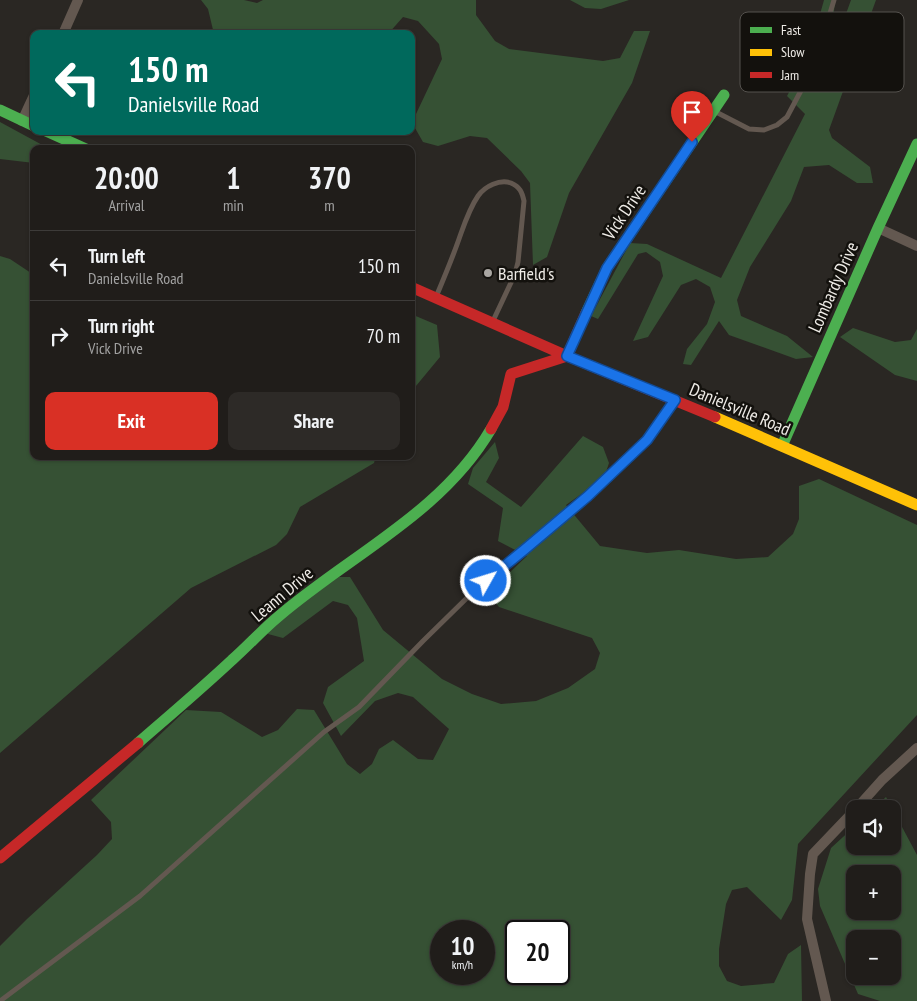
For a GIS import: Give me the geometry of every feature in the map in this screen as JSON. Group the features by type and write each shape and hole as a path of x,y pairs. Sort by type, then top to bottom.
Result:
{"street":[{"path":"65,30 78,0"},
{"name":"Vick Drive","path":"567,356 607,268 724,95"},
{"path":"22,121 30,104"},
{"path":"0,110 30,124"},
{"path":"55,135 77,145"},
{"name":"Lombardy Drive","path":"782,446 917,144"},
{"path":"878,228 917,246"},
{"name":"Danielsville Road","path":"415,289 567,356 675,400 917,505"},
{"name":"Leann Drive","path":"0,858 53,816 228,664 279,616 400,527 441,492 458,475 487,437 502,409 511,374 567,356"},
{"path":"863,800 917,748"},
{"path":"826,1001 808,919 810,874 813,854 846,819"}],"lane":[{"path":"830,12 834,0"},
{"path":"713,110 749,129 764,130 777,125 787,117 800,92"},
{"path":"436,298 469,212 479,194 501,181 509,182 518,187 524,201 518,262 515,274 492,323"},
{"path":"0,1000 140,896 324,732 359,706 474,591 588,496 647,440 675,400"}],"green space":[{"path":"201,0 244,0 257,3 263,0 476,0 476,15 495,41 509,49 603,61 620,58 634,31 650,31 632,83 569,193 547,257 533,265 530,183 521,171 487,138 470,136 438,146 423,142 415,128 416,114 442,59 439,44 418,21 403,17 392,30 213,30 208,9"},
{"path":"570,0 629,0 601,9 585,8"},
{"path":"824,0 835,0 834,12 821,12"},
{"path":"851,0 876,0 872,12 847,12"},
{"path":"789,92 843,92 829,130 832,138 870,167 873,183 857,183 829,165 804,167 791,201 750,267 737,300 741,316 787,336 813,357 796,359 729,335 719,321 691,365 683,364 687,349 707,324 715,302 710,287 696,279 681,285 648,337 633,341 663,276 660,262 646,252 638,254 598,319 591,316 630,243 647,244 721,278 805,114 787,96"},
{"path":"0,122 43,145 30,145 30,163 0,159"},
{"path":"0,256 10,259 30,272 30,460 375,460 374,463 300,507 287,534 276,545 191,588 0,753"},
{"path":"415,316 437,325 440,357 415,387"},
{"path":"853,328 895,342 911,340 917,329 917,381 895,375 840,337"},
{"path":"583,436 603,447 609,463 604,478 566,505 600,546 647,553 679,550 736,559 768,557 793,534 799,519 799,486 819,479 917,525 917,715 798,844 792,900 781,920 747,887 732,890 726,904 719,949 719,966 727,981 741,986 774,983 788,954 801,945 802,1001 0,1001 0,946 112,839 111,822 91,800 186,710 221,712 262,737 278,730 297,709 314,710 347,764 360,774 372,764 379,749 393,740 418,759 433,760 449,729 413,697 398,693 375,701 341,736 323,703 328,687 364,661 357,618 348,605 333,601 283,638 268,634 269,625 339,577 350,577 383,630 442,679 472,694 501,704 536,701 568,688 595,669 600,653 592,638 499,607 488,593 527,556 498,541 503,508 468,484 473,468 495,442 499,458 486,482 521,507"},
{"path":"901,825 917,855 917,1001 880,1001 858,994 854,985 901,985 901,930 846,930 846,966 820,906 818,889 831,848 846,834 846,855 901,855"}],"traffic: fast":[{"path":"586,313 607,268 724,95"},
{"path":"0,110 30,124"},
{"path":"55,135 77,145"},
{"path":"782,446 917,144"},
{"path":"138,743 238,655 279,616 421,509 471,459 491,429"}],"traffic: slow":[{"path":"715,417 917,505"}],"traffic: jam":[{"path":"415,289 567,356 715,417"},
{"path":"491,429 503,407 511,374 567,356 586,313"},
{"path":"0,858 138,743"}],"place":[{"name":"Barfield's","path":"488,273"}],"route":[{"path":"486,581 588,496 647,440 675,400 567,356 607,268 692,142"}]}
